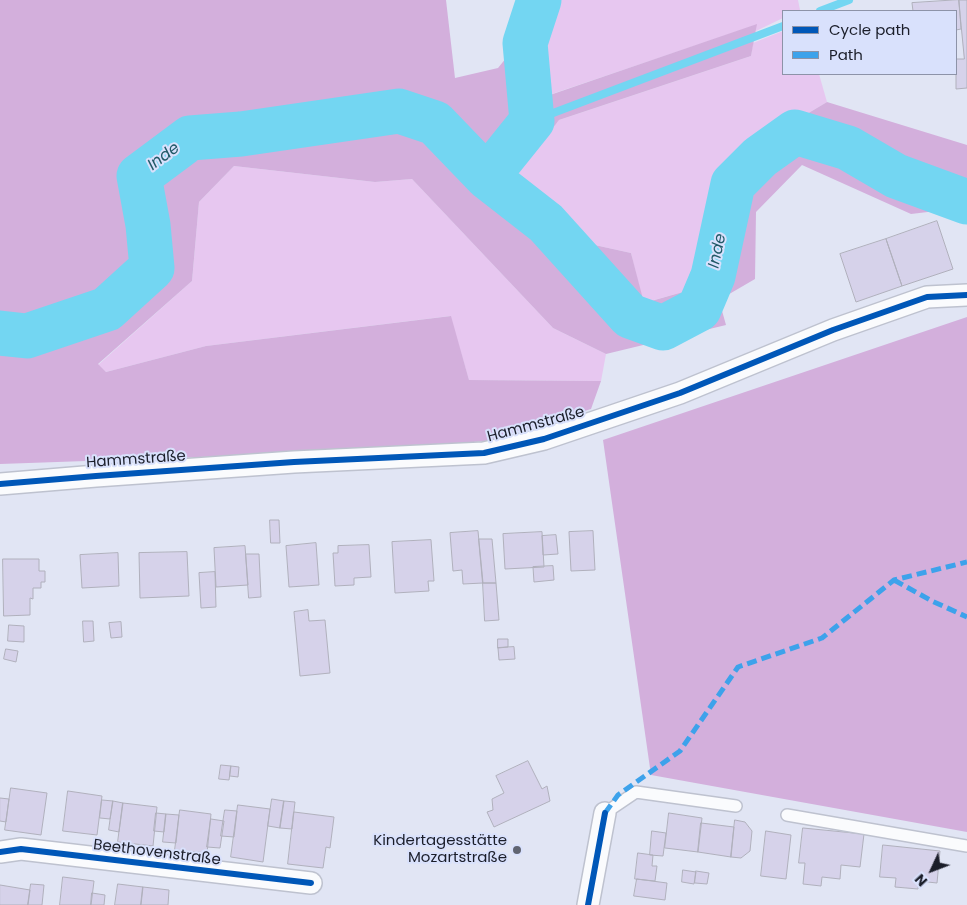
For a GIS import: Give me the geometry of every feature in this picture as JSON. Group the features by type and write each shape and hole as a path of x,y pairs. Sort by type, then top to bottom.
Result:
{"street":[{"name":"Hammstraße","path":"0,484 294,462 484,452 544,439 680,393 833,330 927,297 967,295"},
{"path":"588,905 605,814"},
{"name":"Beethovenstraße","path":"0,852 20,849 311,883"}],"lane":[{"path":"605,814 636,792 736,806"},
{"path":"787,815 967,846"}],"shaded area":[{"path":"0,0 446,0 455,78 498,68 515,47 542,56 547,96 757,24 751,56 559,120 511,180 534,195 590,244 631,253 644,303 683,292 713,209 755,145 827,102 967,145 967,220 936,211 911,214 802,165 756,212 755,279 719,300 726,325 606,354 553,328 412,179 375,182 234,166 199,202 192,281 98,364 106,372 206,346 451,316 469,380 601,381 591,409 485,441 372,451 0,464"},
{"path":"548,0 798,0 800,10 782,10 782,18 756,31 756,25 546,96 542,56 530,52"},
{"path":"782,31 782,75 819,75 827,102 755,145 713,209 683,292 643,303 631,253 590,244 534,195 511,180 559,120 751,56 753,43"},
{"path":"234,166 375,182 412,179 553,328 606,354 601,381 469,380 450,316 206,346 106,372 98,365 192,281 199,202"},
{"path":"967,317 967,832 651,775 603,440"}],"building":[{"path":"959,0 967,0 967,88 956,89 957,59 964,59"},
{"path":"959,0 961,29 957,30 957,10 913,10 912,3"},
{"path":"937,221 953,269 902,286 886,239"},
{"path":"886,239 902,286 856,302 840,254"},
{"path":"270,520 279,520 280,543 271,543"},
{"path":"478,531 483,583 463,584 462,570 453,571 450,533"},
{"path":"593,531 595,570 571,571 569,532"},
{"path":"542,532 544,567 505,569 503,534"},
{"path":"556,535 558,554 543,555 542,536"},
{"path":"479,539 492,539 496,583 483,583"},
{"path":"431,540 434,581 428,581 429,591 395,593 392,542"},
{"path":"316,543 319,585 289,587 286,546"},
{"path":"369,545 371,577 354,578 354,585 335,586 333,553 338,553 338,546"},
{"path":"245,546 248,585 216,587 214,548"},
{"path":"187,552 189,596 140,598 139,553"},
{"path":"118,553 119,586 82,588 80,555"},
{"path":"246,554 259,554 261,597 249,598"},
{"path":"3,559 39,559 39,571 45,571 45,582 41,582 41,588 33,588 33,599 30,598 30,615 4,616"},
{"path":"553,566 554,580 534,582 533,567"},
{"path":"215,572 216,607 201,608 199,573"},
{"path":"483,583 496,583 499,620 485,621"},
{"path":"308,610 309,621 325,620 330,673 300,676 294,612"},
{"path":"83,621 93,621 94,641 84,642"},
{"path":"121,622 122,637 111,638 109,623"},
{"path":"9,625 24,626 24,642 8,641"},
{"path":"498,639 508,639 508,647 498,648"},
{"path":"514,647 515,659 499,660 498,648"},
{"path":"6,649 18,651 16,662 4,659"},
{"path":"528,761 542,789 547,786 550,801 494,827 487,812 493,810 492,799 504,793 496,776"},
{"path":"221,765 231,766 229,780 219,779"},
{"path":"231,766 239,767 238,777 230,776"},
{"path":"11,788 47,793 41,835 5,830"},
{"path":"68,791 102,796 97,835 63,831"},
{"path":"0,798 9,799 6,822 0,821"},
{"path":"272,799 284,801 280,828 268,826"},
{"path":"102,800 113,801 110,819 100,818"},
{"path":"113,801 123,803 119,832 109,830"},
{"path":"284,801 295,802 292,829 280,828"},
{"path":"123,803 157,807 153,846 118,842"},
{"path":"238,805 270,809 263,862 231,857"},
{"path":"180,810 211,814 207,853 175,850"},
{"path":"225,810 237,811 234,837 221,836"},
{"path":"294,812 334,817 330,848 326,847 323,868 288,864"},
{"path":"156,813 166,814 164,832 154,831"},
{"path":"669,813 702,818 698,852 665,848"},
{"path":"166,814 179,815 176,843 163,842"},
{"path":"211,819 224,821 220,848 207,847"},
{"path":"735,820 745,822 752,831 750,851 741,858 731,857"},
{"path":"701,823 734,827 731,857 698,852"},
{"path":"803,828 864,834 860,867 841,865 840,879 822,877 821,886 803,884 805,863 799,863"},
{"path":"652,831 666,833 663,856 650,855"},
{"path":"766,831 791,835 786,879 761,876"},
{"path":"883,845 940,851 937,883 918,881 918,889 895,887 896,878 880,877"},
{"path":"638,853 653,855 652,866 657,866 655,881 635,879"},
{"path":"683,870 696,872 694,884 682,882"},
{"path":"696,871 709,873 707,884 695,883"},
{"path":"63,877 94,881 91,905 60,905"},
{"path":"637,879 667,883 665,900 634,896"},
{"path":"31,884 44,885 42,905 28,905"},
{"path":"118,884 143,887 141,905 115,905"},
{"path":"0,885 30,890 28,905 0,905"},
{"path":"143,887 169,890 168,905 141,905"},
{"path":"92,893 105,895 104,905 91,905"}],"waterway":[{"name":"Inde","path":"487,177 532,121 525,43 539,0"},
{"path":"823,10 849,0"},
{"path":"532,121 782,26"},
{"name":"Inde","path":"0,333 27,336 107,309 152,268 148,225 139,176 190,138 241,134 399,111 435,123 487,177 546,223 630,316 663,328 699,309 713,276 733,184 760,157 795,132 848,148 896,176 967,202"}],"marked path":[{"path":"605,813 618,795 680,751 738,667 822,638 894,580 967,562"},
{"path":"894,580 932,601 967,617"}],"cycle path":[{"path":"0,484 294,462 484,453 544,439 680,393 833,330 927,297 967,295"},
{"path":"588,905 605,813"},
{"path":"0,852 21,849 311,883"}],"place":[{"name":"Kindertagesstätte Mozartstraße","path":"517,850"}]}
